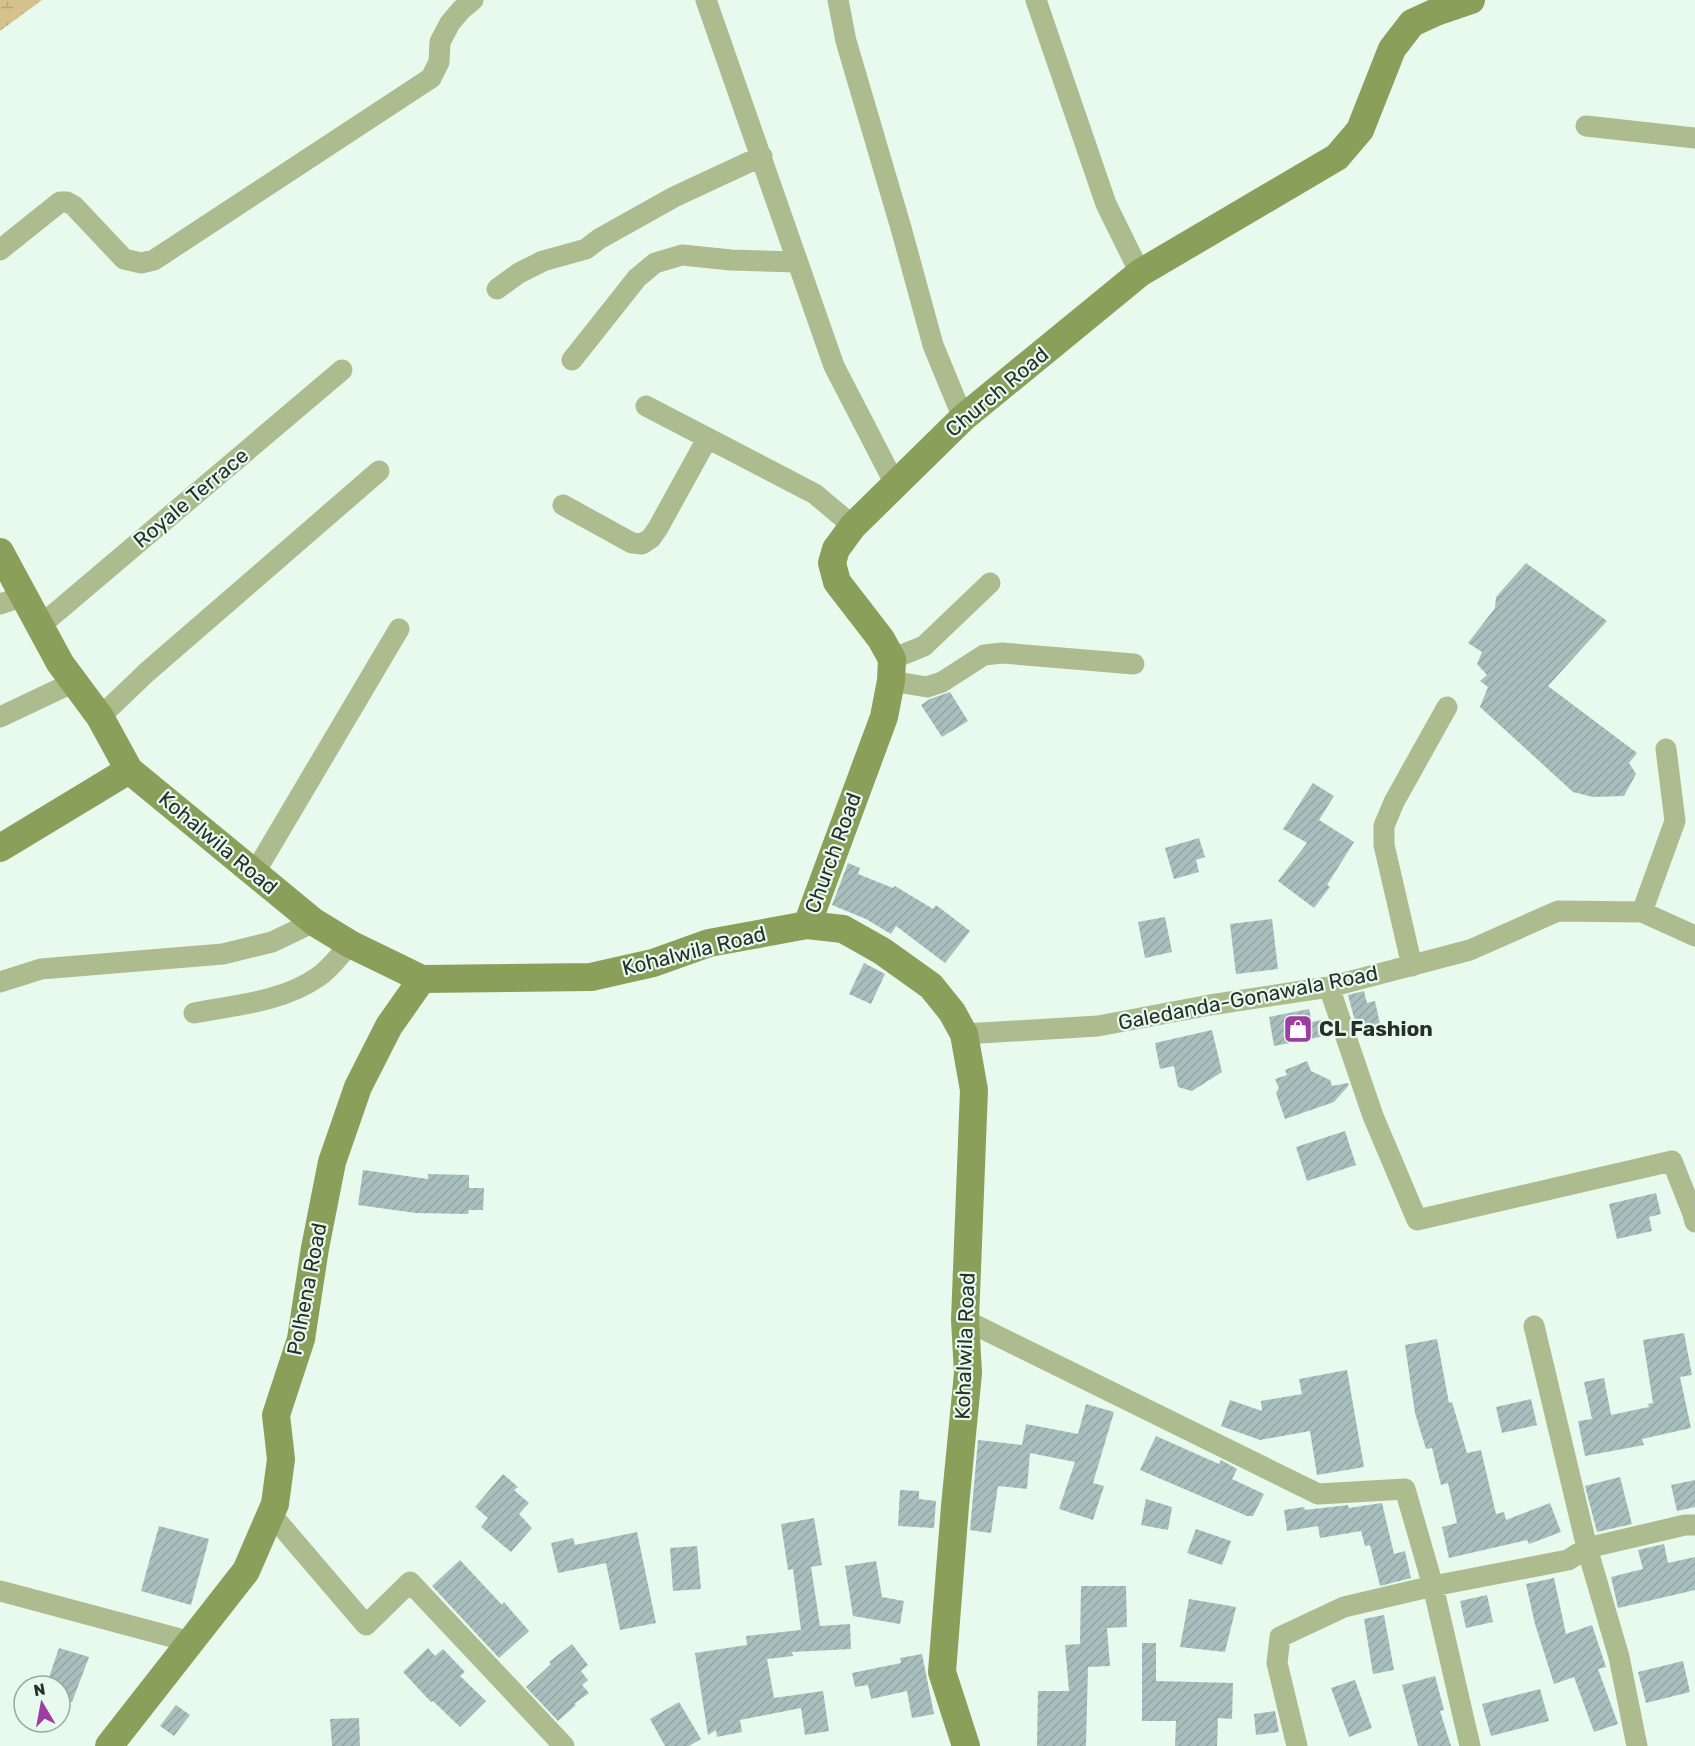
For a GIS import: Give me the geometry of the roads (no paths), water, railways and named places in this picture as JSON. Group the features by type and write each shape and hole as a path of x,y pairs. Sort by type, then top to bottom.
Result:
{"street":[{"path":"0,250 60,202 67,202 74,206 124,259 141,263 154,260 431,78 439,62 440,42 450,24 473,0"},
{"path":"706,0 834,366 895,484"},
{"path":"838,0 846,41 933,345 963,418"},
{"path":"1036,0 1106,204 1140,273"},
{"name":"Church Road","path":"807,925 884,717 891,670 881,639 837,582 832,563 836,549 853,526 963,418 1140,273 1337,157 1360,130 1392,49 1412,23 1471,0"},
{"path":"1586,126 1695,138"},
{"path":"497,289 519,273 543,261 586,249 599,239 674,197 762,156"},
{"path":"572,360 638,278 655,263 682,255 731,260 797,262"},
{"name":"Royale Terrace","path":"40,626 342,370"},
{"path":"646,406 815,494 853,526"},
{"path":"563,505 632,543 642,544 651,538 658,528 707,439"},
{"path":"100,717 147,672 379,471"},
{"name":"Kohalwila Road","path":"0,552 12,600 40,626 60,663 100,717 129,770 314,922 350,944 422,979 591,977 653,963 709,943 807,925 843,929 882,951 930,986 952,1012 964,1034 974,1090 965,1320 968,1373 954,1506 942,1672 966,1746"},
{"path":"990,584 924,646 891,670 927,687 942,682 984,655 1002,653 1134,664"},
{"path":"254,874 399,629"},
{"path":"0,717 74,682"},
{"path":"1412,966 1384,845 1384,826 1394,802 1447,707"},
{"path":"1642,912 1675,821 1666,749"},
{"path":"0,848 129,770"},
{"name":"Galedanda-Gonawala Road","path":"964,1034 1098,1026 1210,1005 1329,987 1470,950 1558,911 1642,912 1695,936"},
{"path":"0,982 41,969 224,954 272,942 314,922"},
{"path":"194,1013 279,996 300,987 320,976 350,944"},
{"name":"Polhena Road","path":"109,1746 246,1571 271,1514 275,1504 281,1459 276,1415 301,1339 315,1248 332,1162 358,1087 389,1026 422,979"},
{"path":"1329,987 1373,1116 1417,1220 1671,1161 1694,1214 1695,1222"},
{"path":"965,1320 1318,1494 1405,1490 1432,1586 1470,1746"},
{"path":"1534,1326 1587,1548 1619,1656 1637,1746"},
{"path":"271,1514 366,1625 410,1582 564,1746"},
{"path":"1297,1746 1277,1663 1280,1637 1344,1607 1432,1586 1569,1560 1587,1548 1685,1525 1695,1525"},
{"path":"0,1591 191,1642"}],"place":[{"name":"CL Fashion","path":"1298,1029"}]}
